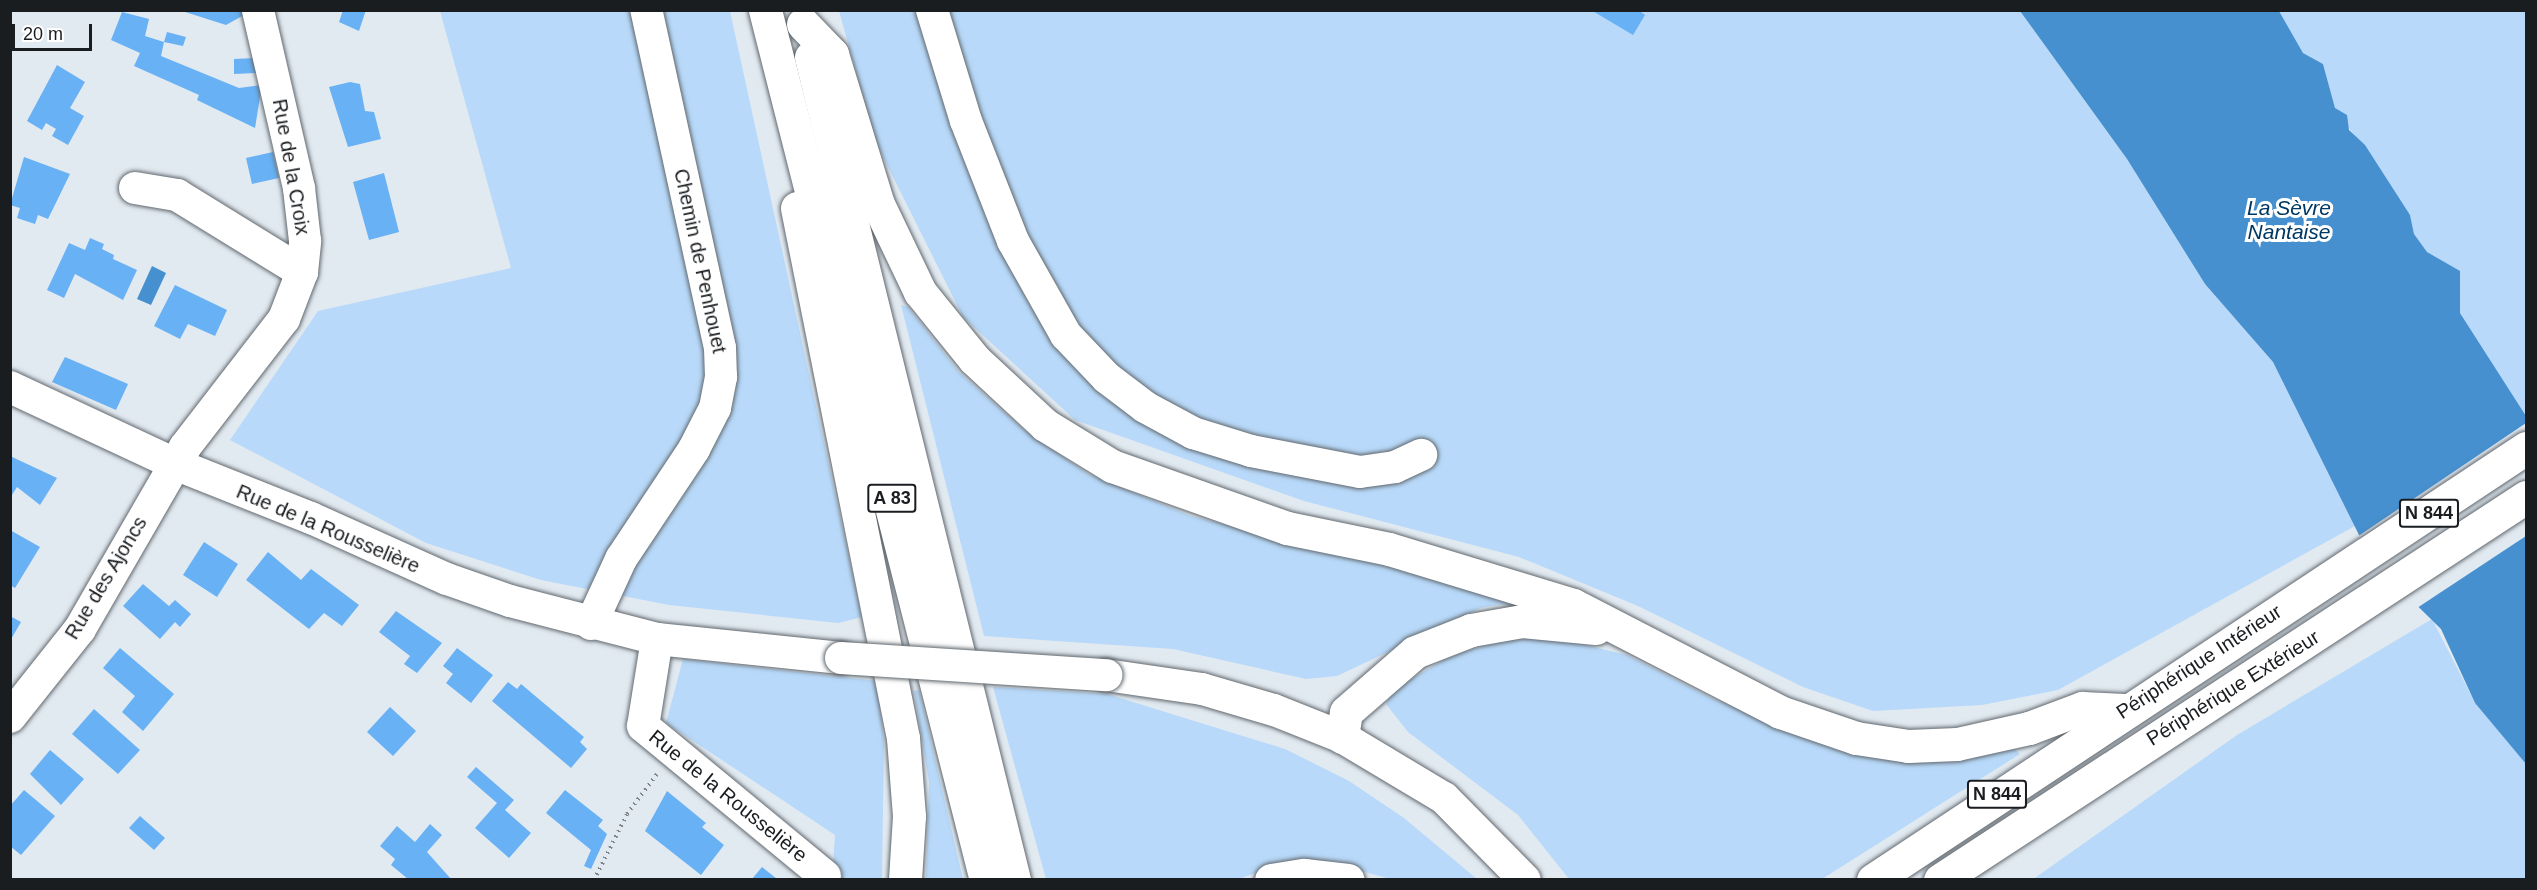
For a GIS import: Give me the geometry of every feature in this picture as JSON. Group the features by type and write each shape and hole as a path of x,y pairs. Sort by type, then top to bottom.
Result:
{"highway":[{"path":"801,17 809,114"},
{"path":"801,17 831,54 878,204 920,292 974,359 1045,425 1112,466 1188,496 1287,528 1389,549 1513,584 1574,605 1780,712 1820,729 1867,740 1908,746 1957,744 2029,728 2082,708 2124,710"},
{"path":"767,18 809,114"},
{"path":"767,18 765,51 903,738 909,816 905,879"},
{"name":"A 83","path":"809,114 995,794 1014,879"},
{"name":"A 83","path":"809,114 986,879"},
{"name":"Périphérique Intérieur","path":"1873,879 2124,710 2526,448"},
{"name":"Périphérique Extérieur","path":"1940,879 2278,661 2526,497"},
{"path":"1342,737 1346,712 1378,680 1414,652 1471,630 1522,621 1619,630"},
{"path":"995,794 1020,879"},
{"path":"1271,879 1304,875 1348,879"}],"street":[{"name":"Rue de la Croix","path":"175,464 284,319 302,272 305,241 299,188 258,10"},
{"name":"Chemin de Penhouet","path":"591,624 621,559 694,449 715,408 721,377 720,348 646,10"},
{"path":"932,10 940,41 1013,241 1066,335 1107,378 1145,407 1193,433 1251,451 1360,472 1395,467 1421,455"},
{"path":"135,188 177,195 302,272"},
{"name":"Rue de la Rousselière","path":"10,387 175,464 311,518 447,579 591,624 657,639 841,658 1106,675 1202,689 1274,710 1342,737 1444,798 1525,879"},
{"name":"Rue des Ajoncs","path":"10,717 80,628 175,464"},
{"name":"Rue de la Rousselière","path":"657,639 643,726 825,876"}],"path":[{"path":"594,879 627,814 674,752"}],"shaded area":[{"path":"440,11 730,11 862,617 838,623 669,605 541,580 426,543 230,440 318,311 511,268"},
{"path":"839,11 2020,11 2127,159 2205,284 2273,362 2355,526 2058,690 1982,705 1873,711 1803,687 1638,606 1519,557 1304,501 1075,420 963,317 876,143"},
{"path":"2279,11 2526,11 2526,416 2460,313 2459,271 2427,252 2414,234 2410,215 2335,108 2323,64 2303,53"},
{"path":"901,305 908,307 959,372 1024,430 1088,474 1191,516 1471,586 1514,602 1481,608 1337,676 1306,679 1173,649 984,636"},
{"path":"2432,619 2475,703 2526,764 2526,879 2032,880 2237,735"},
{"path":"1552,637 1627,655 1711,698 1833,746 2010,744 2020,754 1822,879 1569,879 1518,815 1408,732 1386,704 1394,689 1452,655 1512,638"},
{"path":"683,659 877,681 884,742 882,879 832,879 835,835 666,723"},
{"path":"993,687 1107,694 1285,749 1349,781 1404,818 1477,879 1390,879 1333,863 1275,866 1239,879 1046,879"},
{"path":"919,690 963,879 926,879 929,782 914,691"}],"water":[{"name":"La Sèvre Nantaise","path":"2020,11 2279,11 2303,53 2323,64 2335,108 2347,115 2349,130 2365,145 2410,215 2414,234 2427,252 2460,271 2460,313 2526,416 2526,764 2475,703 2441,629 2386,575 2360,537 2273,362 2205,284 2127,159"},
{"path":"152,266 166,273 151,305 137,299"}],"pier":[{"path":"2526,423 2526,536 2417,608 2377,569 2357,537"}],"building":[{"path":"241,10 244,15 226,25 182,11"},
{"path":"343,10 366,10 359,31 339,22"},
{"path":"1591,10 1638,10 1645,15 1633,35"},
{"path":"122,12 149,19 145,36 164,42 161,56 239,88 262,85 255,128 197,100 199,95 134,66 140,53 111,40"},
{"path":"167,32 186,37 183,46 164,42"},
{"path":"257,58 257,73 234,74 234,59"},
{"path":"57,65 85,82 70,108 84,116 68,145 52,136 56,129 46,123 42,130 27,121"},
{"path":"350,82 360,84 365,111 374,112 381,139 348,147 329,87"},
{"path":"273,152 279,178 252,184 246,158"},
{"path":"24,157 70,174 48,219 38,215 35,224 17,218 20,208 10,205"},
{"path":"384,173 399,232 369,240 353,182"},
{"path":"90,238 104,244 102,249 114,255 113,259 137,270 123,300 75,274 64,298 47,290 69,243 85,250"},
{"path":"175,285 227,310 215,336 188,324 180,339 154,326"},
{"path":"65,357 128,384 116,410 52,382"},
{"path":"10,456 57,478 40,505 17,487 10,498"},
{"path":"10,530 40,547 15,588 10,585"},
{"path":"204,542 238,564 217,597 183,575"},
{"path":"268,552 301,580 311,569 359,605 342,626 324,613 309,629 246,580"},
{"path":"143,584 169,606 175,600 191,614 180,627 175,622 160,639 123,606"},
{"path":"396,611 442,643 417,673 404,664 410,656 379,632"},
{"path":"10,616 21,622 10,641"},
{"path":"120,648 174,694 143,731 122,712 135,696 103,668"},
{"path":"457,648 493,675 471,703 446,683 453,674 443,666"},
{"path":"508,682 517,689 521,684 584,737 580,742 587,749 571,768 492,701"},
{"path":"390,707 416,731 393,756 367,732"},
{"path":"94,709 140,750 118,774 72,734"},
{"path":"50,750 84,779 61,805 30,774"},
{"path":"476,767 514,800 505,810 531,833 509,858 475,828 497,803 467,777"},
{"path":"24,790 55,816 21,855 10,846 10,806"},
{"path":"565,790 603,820 598,826 607,834 591,869 584,866 591,850 546,813"},
{"path":"667,791 706,823 702,827 724,845 701,875 645,831"},
{"path":"140,816 165,838 154,850 129,828"},
{"path":"430,824 442,835 427,852 451,879 408,879 391,865 395,859 380,846 397,826 415,842"},
{"path":"762,867 777,879 752,879"}]}
